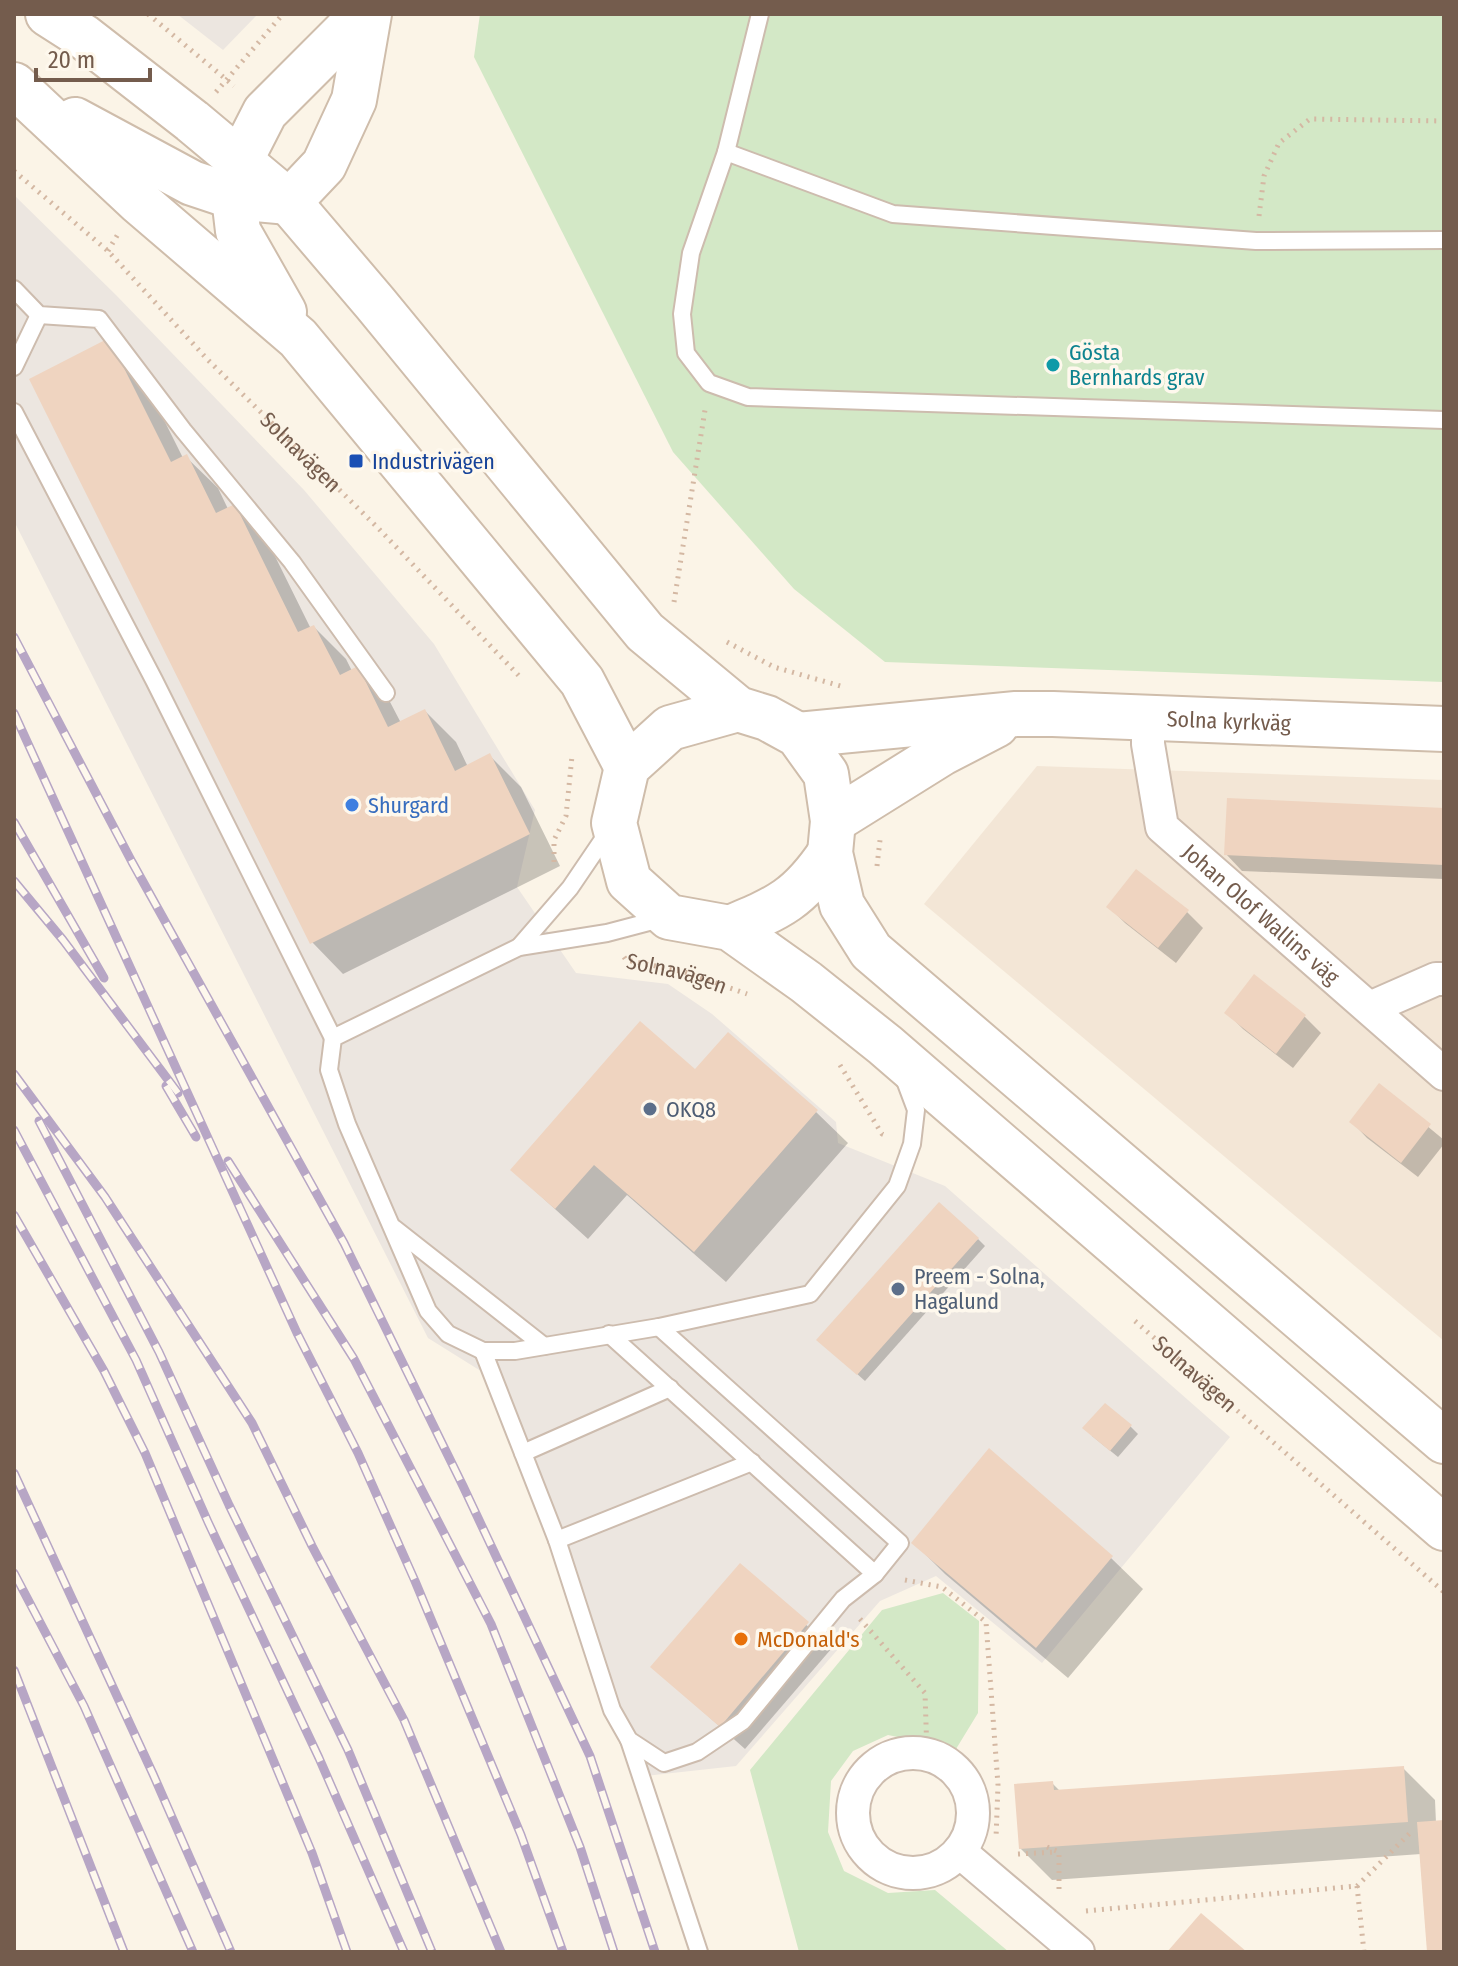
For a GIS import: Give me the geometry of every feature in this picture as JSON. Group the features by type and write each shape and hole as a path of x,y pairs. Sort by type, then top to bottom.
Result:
{"main road":[{"path":"48,14 96,46 237,179 289,202 645,632 738,709 767,718 798,735 826,774 842,905 871,951 1444,1441"},
{"path":"298,338 238,231 237,179 265,112 366,14"},
{"path":"289,202 320,170 354,100 366,14"},
{"path":"14,85 192,183 237,179"},
{"path":"14,85 138,201 298,338 582,681 627,767"},
{"path":"320,170 319,189 333,224 351,266 375,303"},
{"path":"669,917 629,881 614,823 627,767 670,728 738,709"},
{"name":"Solna kyrkväg","path":"832,837 942,753 1016,714"},
{"name":"Solna kyrkväg","path":"798,735 1016,714 1444,729"},
{"path":"730,928 777,908 812,881 832,837"},
{"name":"Solnavägen","path":"669,917 730,928 806,982 885,1045 1444,1528"}],"street":[{"name":"Johan Olof Wallins väg","path":"1148,718 1148,744 1162,827 1444,1074"},
{"path":"1370,1008 1436,979 1444,979"},
{"path":"901,1754 927,1754 946,1762 967,1786 974,1806 970,1834 960,1852 935,1870 915,1874 900,1873 881,1865 858,1839 852,1818 856,1793 866,1775 881,1761 901,1754"},
{"path":"960,1852 1078,1952"}],"lane":[{"path":"760,14 726,152 691,253 682,314 686,353 709,383 748,397 1444,420"},
{"path":"726,152 893,214 1256,241 1444,240"},
{"path":"14,289 39,315 99,319 183,430 292,562 386,693"},
{"path":"14,367 39,315"},
{"path":"14,412 154,680 333,1038 329,1070 347,1124 428,1311 448,1334 483,1351 515,1351 659,1327 810,1294 897,1186 912,1144 916,1110 905,1079 885,1045"},
{"path":"519,947 570,888 614,823"},
{"path":"333,1038 519,947 607,933 669,917"},
{"path":"391,1225 544,1346"},
{"path":"629,1740 664,1763 697,1752 743,1721 843,1599 875,1574 900,1543 659,1327"},
{"path":"609,1334 875,1574"},
{"path":"483,1351 557,1540 612,1710 629,1740 699,1952"},
{"path":"523,1453 670,1388"},
{"path":"557,1540 752,1462"}],"path":[{"path":"148,14 233,85"},
{"path":"226,80 283,14"},
{"path":"1256,241 1264,176 1279,143 1310,119 1444,121"},
{"name":"Solnavägen","path":"14,171 108,251 208,360 379,529 529,686"},
{"path":"660,598 674,607 709,383"},
{"path":"720,637 774,667 853,689"},
{"path":"569,744 573,759 566,816 554,840 554,864 570,888"},
{"path":"875,880 882,827"},
{"name":"Solnavägen","path":"607,933 626,960 685,972 751,995"},
{"path":"839,1063 882,1134 912,1144"},
{"name":"Solnavägen","path":"1125,1311 1444,1592"},
{"path":"875,1574 942,1587 986,1622 996,1759"},
{"path":"843,1599 925,1693 927,1754"},
{"path":"1080,1912 1357,1886 1412,1831"},
{"path":"1047,1847 1059,1852"},
{"path":"1015,1854 1059,1852"},
{"path":"1059,1852 1059,1894"},
{"path":"1357,1886 1364,1952"}],"shaded area":[{"path":"177,14 258,14 223,50"},
{"path":"14,195 116,295 304,490 434,644 535,810 517,887 576,973 668,984 712,1014 836,1122 838,1143 945,1186 1230,1437 1042,1663 936,1576 880,1601 736,1766 636,1777 484,1373 428,1338 14,521"},
{"path":"1037,766 1444,780 1444,1341 924,904"}],"green space":[{"path":"480,14 1444,14 1444,682 885,662 794,589 673,452 474,57"},
{"path":"943,1593 979,1621 978,1713 956,1749 888,1735 853,1751 831,1781 828,1832 844,1871 888,1893 935,1890 1009,1952 799,1952 750,1770 882,1610"}],"building":[{"path":"109,338 171,462 187,454 216,513 235,504 298,632 314,625 340,675 358,666 388,727 425,709 455,771 490,753 530,834 310,944 29,379"},
{"path":"1227,798 1444,808 1444,865 1224,855"},
{"path":"1136,869 1189,910 1158,948 1106,907"},
{"path":"1254,974 1306,1015 1276,1054 1224,1013"},
{"path":"640,1021 695,1069 728,1032 818,1110 694,1252 594,1165 555,1209 510,1170"},
{"path":"1379,1083 1431,1124 1401,1163 1349,1122"},
{"path":"939,1202 979,1238 857,1375 816,1340"},
{"path":"1105,1403 1132,1425 1110,1451 1082,1428"},
{"path":"989,1448 1113,1556 1036,1648 911,1543"},
{"path":"740,1563 809,1622 720,1727 650,1667"},
{"path":"1404,1766 1408,1822 1019,1849 1014,1784 1053,1781 1054,1790"},
{"path":"1444,1820 1444,1952 1427,1952 1417,1822"},
{"path":"1201,1913 1247,1952 1167,1952"}],"railway":[{"path":"14,637 132,862 344,1243 463,1486 590,1756 655,1952"},
{"path":"14,713 297,1333 358,1453 415,1581 521,1835 563,1952"},
{"path":"14,822 104,978"},
{"path":"14,881 63,940 178,1093"},
{"path":"14,1074 105,1197 252,1423 312,1546 404,1720 501,1952"},
{"path":"166,1086 196,1137"},
{"path":"39,1121 159,1352 348,1750 432,1952"},
{"path":"14,1130 136,1360 319,1758 404,1952"},
{"path":"228,1161 354,1359 491,1624 580,1847 614,1952"},
{"path":"14,1215 104,1371 145,1453 312,1853 347,1952"},
{"path":"14,1473 153,1774 231,1952"},
{"path":"14,1573 84,1706 193,1952"},
{"path":"14,1670 124,1952"}],"place":[{"name":"Gösta Bernhards grav","path":"1053,365"},
{"name":"Industrivägen","path":"356,461"},
{"name":"Shurgard","path":"352,805"},
{"name":"OKQ8","path":"650,1109"},
{"name":"Preem - Solna, Hagalund","path":"898,1289"},
{"name":"McDonald's","path":"741,1639"}]}
